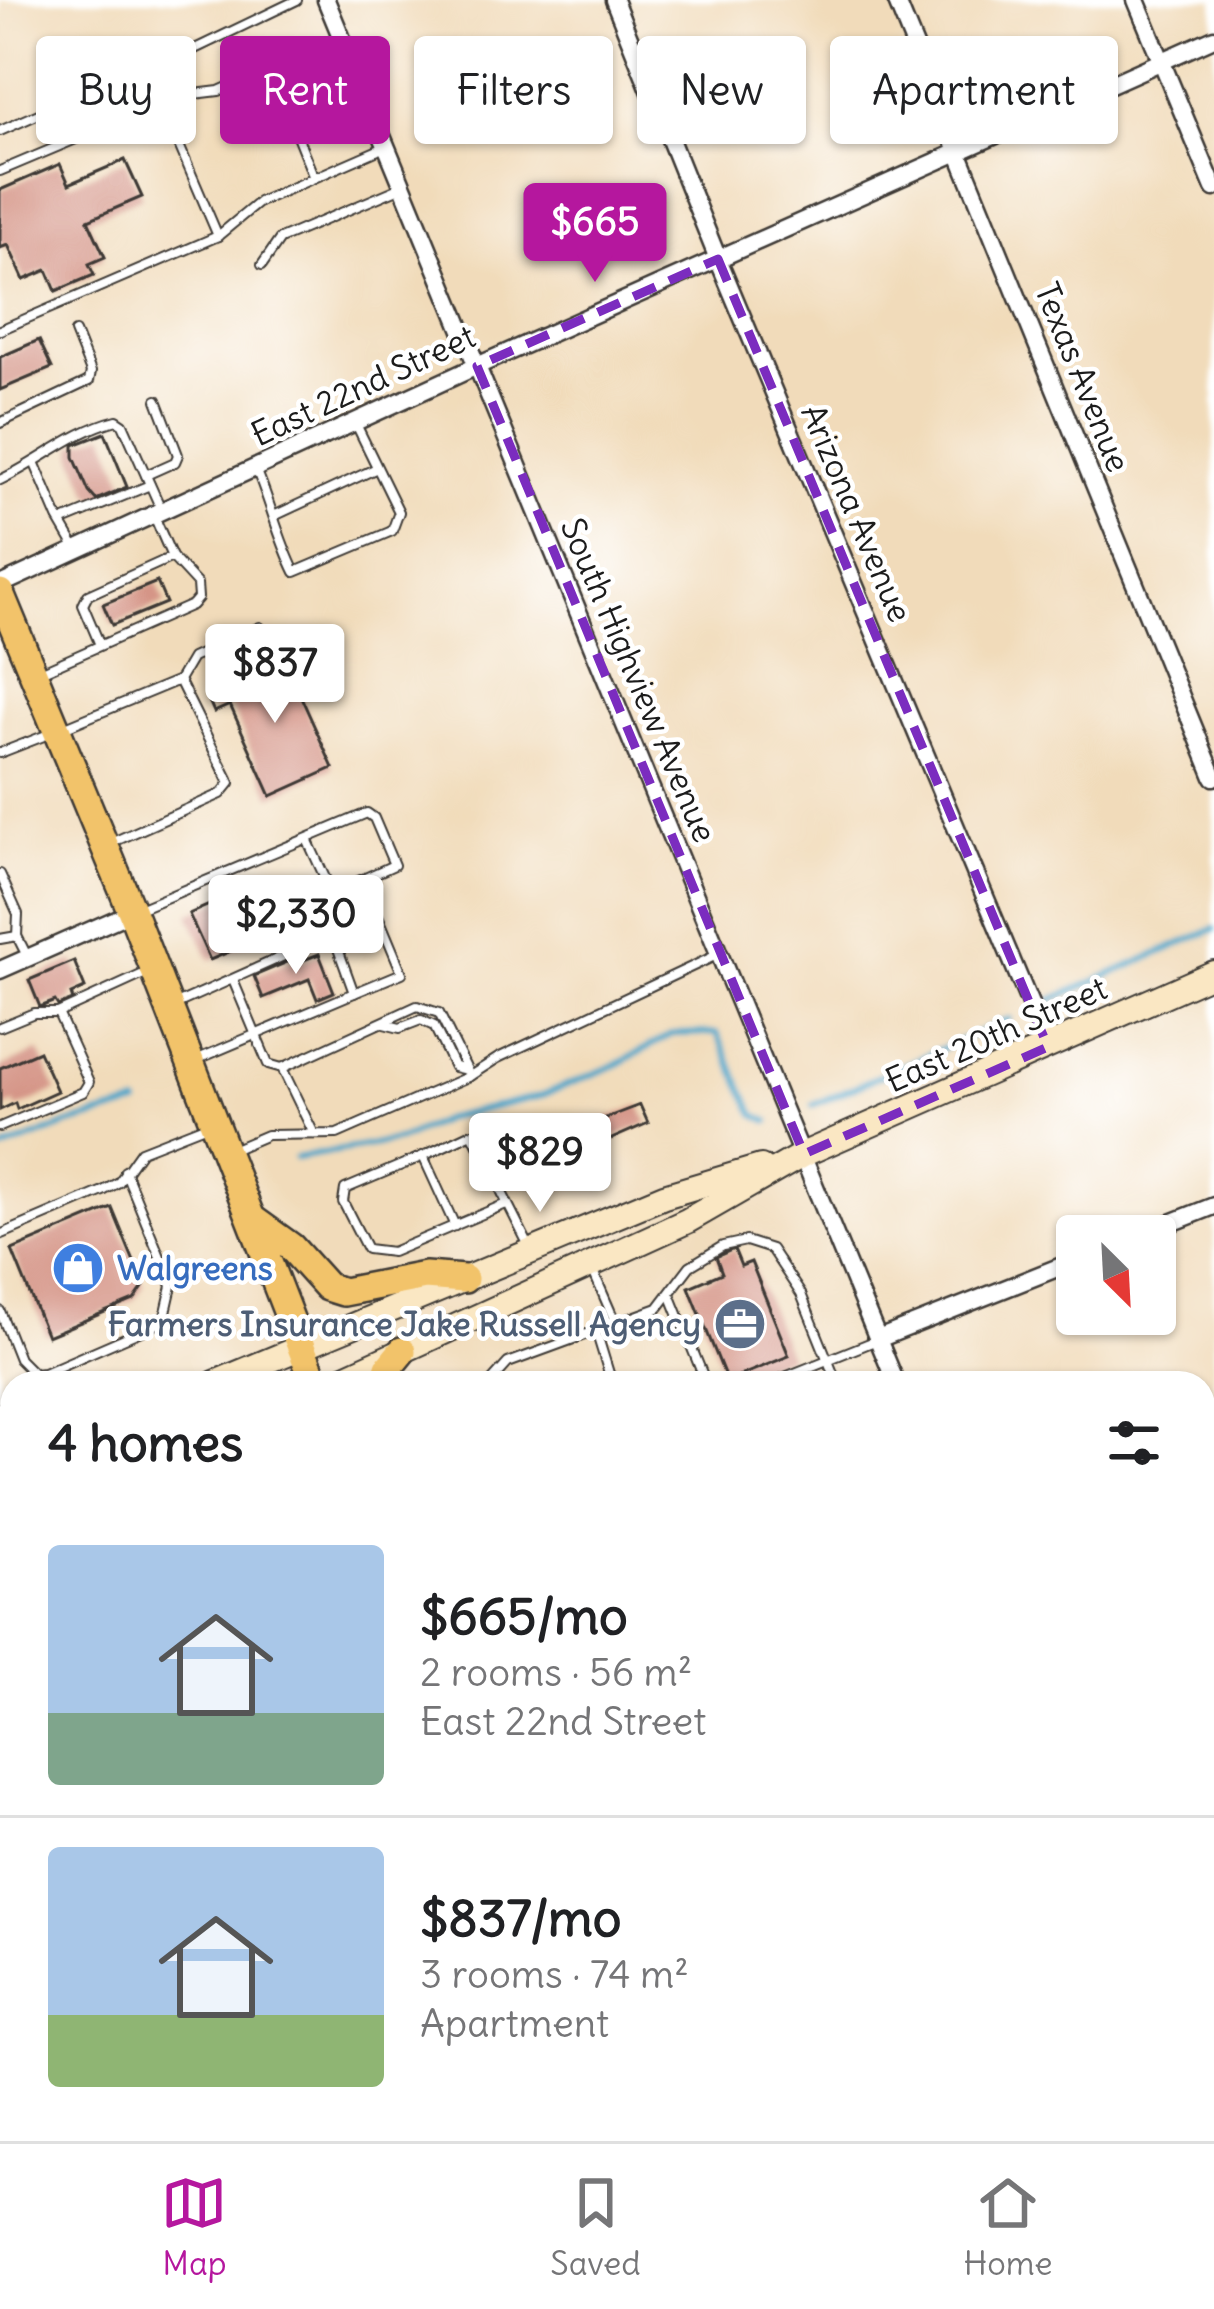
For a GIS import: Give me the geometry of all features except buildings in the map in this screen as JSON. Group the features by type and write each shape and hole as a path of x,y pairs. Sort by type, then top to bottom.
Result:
{"main road":[{"path":"0,589 11,649 34,675 57,730 310,1371"},
{"name":"East 20th Street","path":"359,1371 687,1221 804,1154 1214,973"},
{"name":"East 20th Street","path":"244,1371 664,1196 804,1154"},
{"path":"250,1217 290,1247 327,1287 343,1292 425,1276 464,1279"},
{"path":"388,1371 402,1352"}],"street":[{"name":"South Highview Avenue","path":"326,0 341,36"},
{"name":"Arizona Avenue","path":"614,0 1048,1047"},
{"name":"Texas Avenue","path":"896,0 1214,777"},
{"path":"1136,0 1214,188"},
{"name":"East 22nd Street","path":"0,589 477,366 1214,38"},
{"name":"South Highview Avenue","path":"387,146 891,1371"},
{"path":"0,970 132,912"},
{"path":"1176,1221 1214,1206"},
{"path":"878,1339 1056,1268"}],"lane":[{"path":"0,131 50,109 76,106 297,0"},
{"path":"0,171 65,144"},
{"path":"178,144 218,236"},
{"path":"300,144 314,178"},
{"path":"0,330 218,236 259,202 387,146"},
{"path":"262,265 280,239 403,187"},
{"path":"0,423 89,381 92,372 75,332"},
{"path":"62,520 148,480 175,461 178,455 157,400"},
{"path":"0,479 35,464 59,443 117,420 148,480 172,556 197,584 198,598 192,605 34,675"},
{"path":"255,468 276,515 277,536 296,572 392,531 399,512 355,422"},
{"path":"35,464 76,550"},
{"path":"276,515 377,469"},
{"path":"100,645 85,600 172,556"},
{"path":"0,753 179,680 192,658 260,627"},
{"path":"105,846 228,788 230,782 179,680"},
{"path":"132,912 367,813 374,818 394,865 332,892 307,839"},
{"path":"0,874 18,914 16,936 28,958"},
{"path":"190,1062 402,973 377,913"},
{"path":"0,939 16,936"},
{"path":"170,1007 317,941 337,946 354,993"},
{"path":"225,1153 267,1135 337,1134 720,954"},
{"path":"0,1027 34,1013 58,1012 154,969"},
{"path":"233,980 268,1064 282,1068 416,1006 439,1013 469,1073"},
{"path":"0,1127 83,1092 88,1082 58,1012"},
{"path":"282,1068 314,1134"},
{"path":"0,1235 118,1182 141,1150 214,1122"},
{"path":"506,1204 392,1252 377,1253 367,1249 343,1202 345,1189 472,1133 532,1251"},
{"path":"423,1156 455,1226"},
{"path":"45,1371 164,1321 172,1286 125,1171"},
{"path":"501,1371 508,1363 658,1308 690,1266 723,1246 746,1241 771,1249 801,1294 831,1371"},
{"path":"591,1266 616,1324"},
{"path":"669,1293 701,1371"},
{"path":"0,1310 19,1359 31,1371"},
{"path":"596,1331 608,1371"},
{"path":"800,1371 878,1339"}],"highlighted area":[{"path":"718,259 1048,1047 804,1154 477,366"}],"waterway":[{"path":"1049,1001 1214,929"},
{"path":"813,1105 1009,1019"},
{"path":"296,1158 399,1140 447,1118 540,1096 618,1064 672,1034 717,1033 755,1115 769,1121"},
{"path":"0,1151 66,1125 138,1105"}],"place":[{"name":"Walgreens","path":"78,1268"},
{"name":"Farmers Insurance Jake Russell Agency","path":"740,1324"}]}
